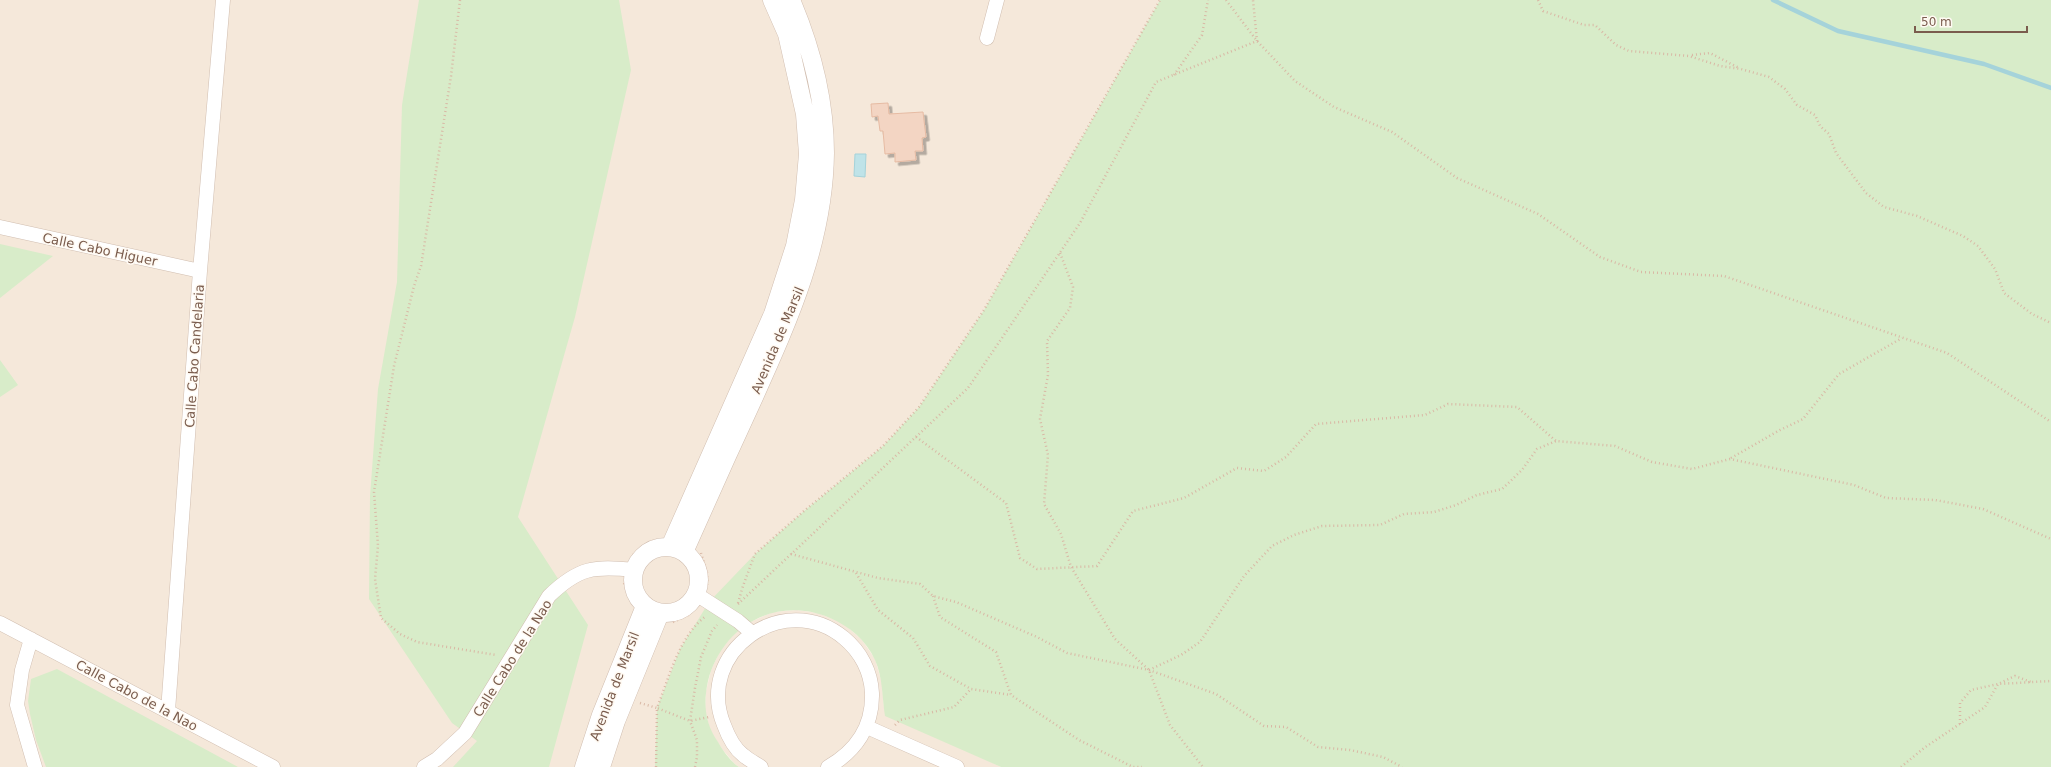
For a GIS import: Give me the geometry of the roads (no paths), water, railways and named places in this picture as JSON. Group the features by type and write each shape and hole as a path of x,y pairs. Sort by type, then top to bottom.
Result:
{"street":[{"name":"Calle Cabo Candelaria","path":"168,711 200,271 223,0"},
{"name":"Avenida de Marsil","path":"676,545 773,314 795,246 804,200 808,154 805,114 787,34 772,0"},
{"name":"Avenida de Marsil","path":"676,545 791,314 812,250 820,200 825,153 822,112 803,29 791,0"},
{"path":"987,38 997,0"},
{"name":"Calle Cabo Higuer","path":"0,227 200,271"},
{"path":"676,545 694,563 698,572 699,584 696,594 689,604 680,611 646,607 639,600 633,589 629,569 648,552 658,548 676,545"},
{"name":"Calle Cabo de la Nao","path":"424,767 437,759 466,733 549,596 565,580 593,568 629,569"},
{"path":"696,594 725,616 752,633"},
{"name":"Avenida de Marsil","path":"584,767 601,715 646,607"},
{"name":"Avenida de Marsil","path":"602,767 616,721 646,607"},
{"path":"761,767 743,755 728,737 720,715 718,697 720,678 727,660 738,645 752,633 772,623 794,620 815,622 836,631 852,645 865,663 872,684 872,706 867,727 856,745 842,759 828,767"},
{"name":"Calle Cabo de la Nao","path":"0,623 273,767"},
{"path":"31,639 22,670 17,705 35,767"},
{"path":"867,727 957,767"}],"water":[{"path":"855,154 866,154 865,177 854,176"}],"waterway":[{"path":"1773,0 1838,31 1984,64 2051,88"}]}
